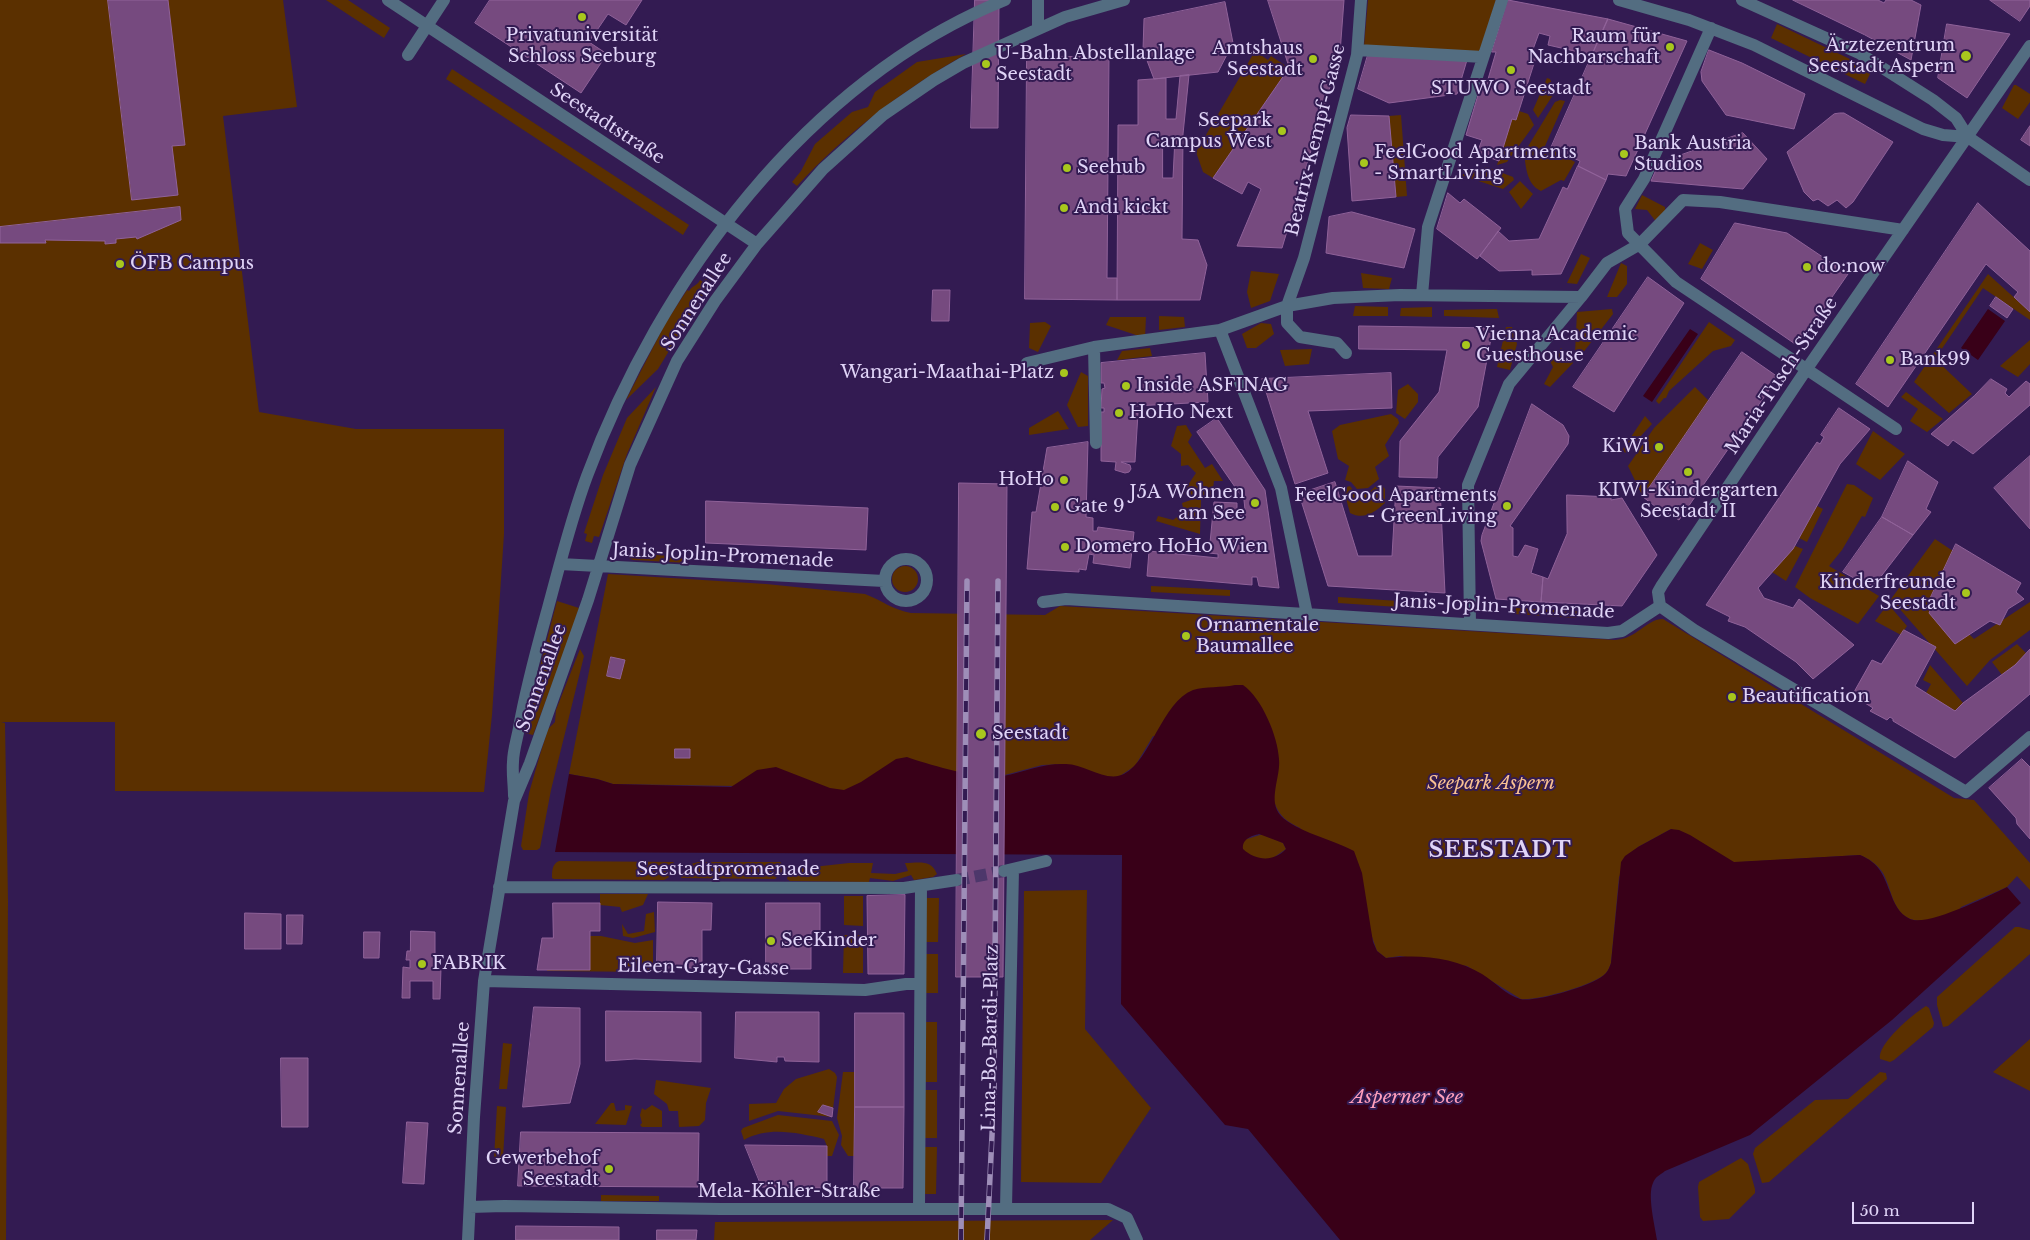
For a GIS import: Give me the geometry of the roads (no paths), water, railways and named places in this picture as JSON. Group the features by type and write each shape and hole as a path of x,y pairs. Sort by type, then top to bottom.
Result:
{"street":[{"name":"Seestadtstraße","path":"388,0 757,244"},
{"path":"408,55 444,0"},
{"name":"Sonnenallee","path":"468,1240 474,1117 484,981 514,801 513,760 525,695 560,564 587,477 628,383 660,321 726,222 814,124 861,83 914,47 971,14 1005,0"},
{"path":"1038,0 1038,27"},
{"name":"Sonnenallee","path":"514,801 530,762 588,600 630,465 677,361 715,301 757,244 823,169 883,115 934,80 963,63 1038,27 1124,0"},
{"name":"Beatrix-Kempf-Gasse","path":"1287,306 1304,258 1358,50 1361,0"},
{"path":"1422,295 1428,227 1502,0"},
{"path":"1619,0 1711,28 1762,49 1924,129 1943,135 1968,137"},
{"path":"1742,0 1859,54 1933,100 1956,118 1968,137 2030,180"},
{"path":"1711,28 1643,181 1625,209 1628,233 1676,282 1896,430"},
{"name":"Maria-Tusch-Straße","path":"1660,606 1658,592 1662,585 1806,370 2030,46"},
{"path":"1358,50 1483,57"},
{"path":"1470,623 1468,485 1509,384 1607,263 1640,244 1683,200 1720,202 1903,230"},
{"path":"1027,363 1094,347 1207,333 1287,306 1333,298 1422,295 1581,297"},
{"path":"1287,306 1287,323 1300,337 1337,343 1346,353"},
{"path":"1220,330 1281,488 1307,614"},
{"path":"1094,347 1096,443"},
{"name":"Janis-Joplin-Promenade","path":"560,564 884,581"},
{"name":"Janis-Joplin-Promenade","path":"1043,602 1066,599 1608,632 1622,631 1660,606"},
{"path":"1660,606 1694,630 1966,792 2030,737"},
{"name":"Lina-Bo-Bardi-Platz","path":"1006,1208 1008,870 1046,861"},
{"name":"Seestadtpromenade","path":"499,887 867,888 921,886 957,880"},
{"path":"919,1209 921,886"},
{"name":"Eileen-Gray-Gasse","path":"484,981 865,990 906,984 920,984"},
{"name":"Mela-Köhler-Straße","path":"470,1207 1108,1209 1127,1218 1137,1240"}],"water":[{"path":"1988,309 2005,321 1978,360 1961,348"},
{"path":"1690,329 1698,334 1652,402 1643,396"},
{"name":"Asperner See","path":"1243,685 1250,691 1262,708 1272,729 1279,759 1275,803 1281,816 1305,831 1354,851 1362,873 1373,942 1377,951 1386,958 1411,956 1436,958 1460,964 1482,974 1505,991 1520,999 1527,1000 1551,996 1579,988 1606,973 1611,963 1621,862 1625,856 1638,847 1671,829 1690,835 1734,862 1860,855 1876,865 1880,870 1897,908 1910,919 1930,919 1943,915 2007,887 2021,903 1892,1020 1750,1135 1665,1171 1656,1178 1651,1188 1651,1195 1657,1240 1340,1240 1248,1129 1225,1125 1121,1004 1122,855 555,852 569,774 613,784 731,787 757,770 776,767 830,788 844,790 861,782 896,759 907,757 942,768 982,776 1003,776 1042,766 1066,764 1103,775 1117,776 1124,774 1142,757 1165,718 1182,696 1193,690","holes":["1259,834 1283,843 1286,849 1271,858 1259,858 1243,849 1246,840"]}],"tunnel":[{"path":"957,880 1004,871"}],"railway":[{"path":"961,1240 967,581"},
{"path":"987,1240 994,1093 998,581"}],"place":[{"name":"Privatuniversität Schloss Seeburg","path":"582,17"},
{"name":"Raum für Nachbarschaft","path":"1670,47"},
{"name":"Ärztezentrum Seestadt Aspern","path":"1966,56"},
{"name":"Amtshaus Seestadt","path":"1313,59"},
{"name":"U-Bahn Abstellanlage Seestadt","path":"986,64"},
{"name":"STUWO Seestadt","path":"1511,70"},
{"name":"Seepark Campus West","path":"1282,131"},
{"name":"Bank Austria Studios","path":"1624,154"},
{"name":"FeelGood Apartments - SmartLiving","path":"1364,163"},
{"name":"Seehub","path":"1067,168"},
{"name":"Andi kickt","path":"1064,208"},
{"name":"ÖFB Campus","path":"120,264"},
{"name":"do:now","path":"1807,267"},
{"name":"Vienna Academic Guesthouse","path":"1466,345"},
{"name":"Bank99","path":"1890,360"},
{"name":"Wangari-Maathai-Platz","path":"1064,373"},
{"name":"Inside ASFINAG","path":"1126,386"},
{"name":"HoHo Next","path":"1119,413"},
{"name":"KiWi","path":"1659,447"},
{"name":"KIWI-Kindergarten Seestadt II","path":"1688,472"},
{"name":"HoHo","path":"1064,480"},
{"name":"J5A Wohnen am See","path":"1255,503"},
{"name":"FeelGood Apartments - GreenLiving","path":"1507,506"},
{"name":"Gate 9","path":"1055,507"},
{"name":"Domero HoHo Wien","path":"1065,547"},
{"name":"Kinderfreunde Seestadt","path":"1966,593"},
{"name":"Ornamentale Baumallee","path":"1186,636"},
{"name":"Beautification","path":"1732,697"},
{"name":"Seestadt","path":"981,734"},
{"name":"SeeKinder","path":"771,941"},
{"name":"FABRIK","path":"422,964"},
{"name":"Gewerbehof Seestadt","path":"609,1169"}],"district":[{"name":"SEESTADT","path":"1500,851"}],"park label":[{"name":"Seepark Aspern","path":"1491,784"}]}
